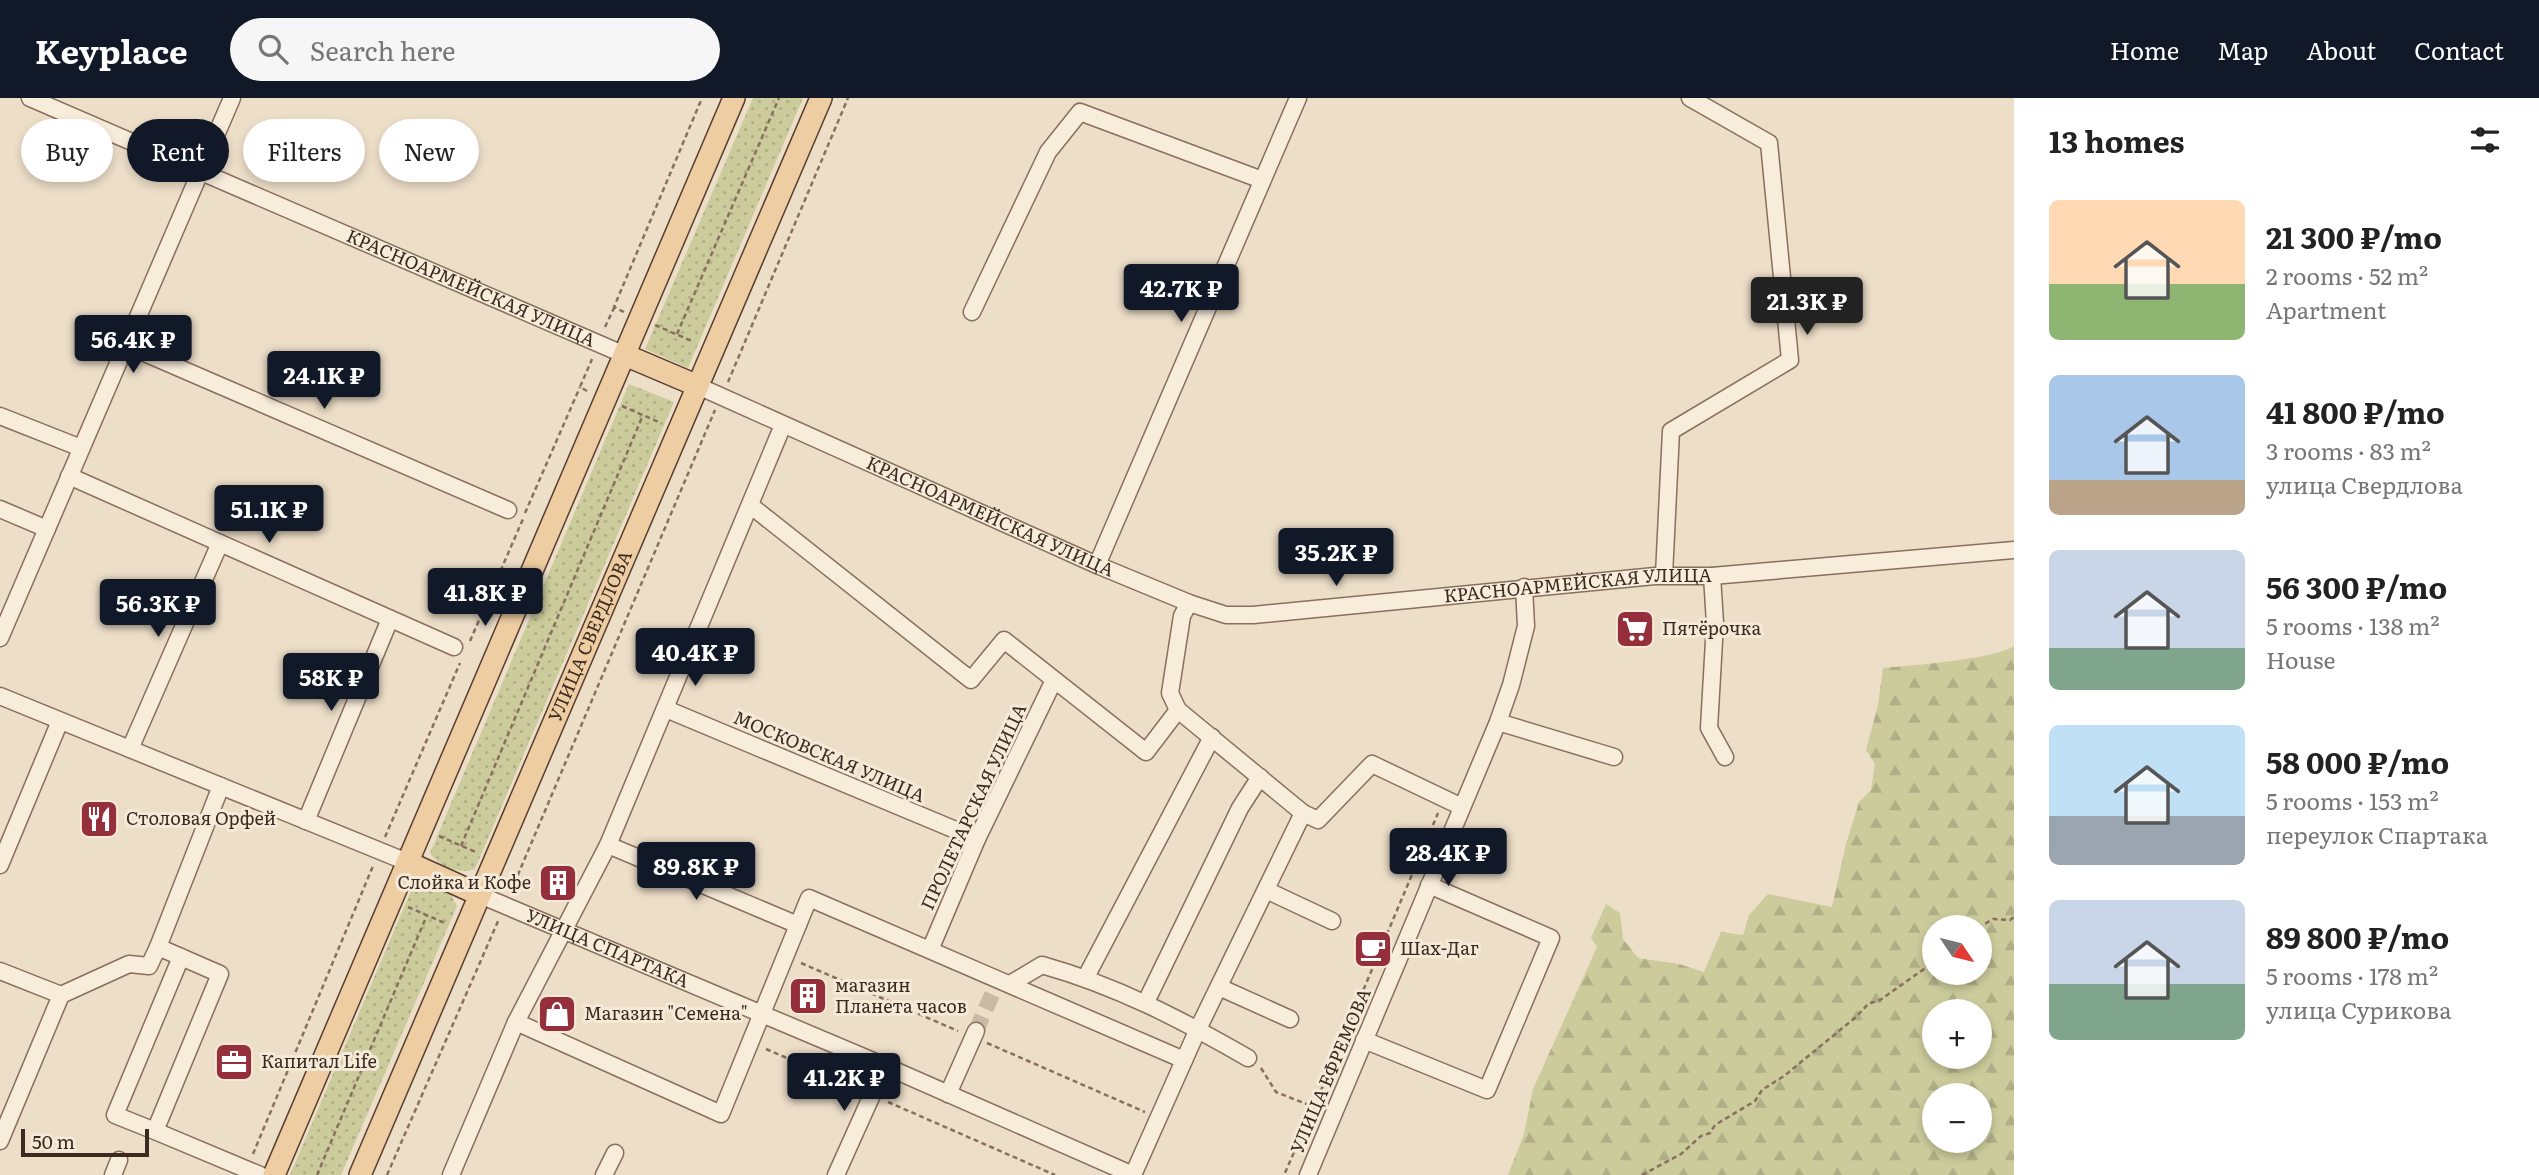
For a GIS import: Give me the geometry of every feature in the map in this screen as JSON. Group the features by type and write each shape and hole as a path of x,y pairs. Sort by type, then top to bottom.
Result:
{"main road":[{"path":"274,1175 734,98"},
{"name":"УЛИЦА СВЕРДЛОВА","path":"360,1175 821,98"},
{"name":"КРАСНОАРМЕЙСКАЯ УЛИЦА","path":"625,355 698,386"},
{"name":"УЛИЦА СПАРТАКА","path":"407,862 480,895"}],"street":[{"name":"КРАСНОАРМЕЙСКАЯ УЛИЦА","path":"30,98 127,140"},
{"path":"223,119 232,98"},
{"path":"1097,565 1298,98"},
{"path":"1664,575 1671,431 1790,360 1769,143 1690,98"},
{"path":"972,312 1048,152 1080,112 1262,180"},
{"path":"0,638 195,182"},
{"name":"КРАСНОАРМЕЙСКАЯ УЛИЦА","path":"225,182 625,355"},
{"path":"126,345 508,510"},
{"name":"КРАСНОАРМЕЙСКАЯ УЛИЦА","path":"698,386 1097,565 1189,603 1226,615 1253,615 1664,575 1712,576 2014,550"},
{"path":"0,416 81,448"},
{"path":"451,1175 516,1022 608,845 782,425"},
{"path":"69,476 462,649"},
{"path":"750,505 971,680 1004,640 1146,752 1178,710"},
{"path":"0,509 47,529"},
{"path":"130,749 220,543"},
{"path":"1712,576 1715,624 1709,728 1725,757"},
{"name":"УЛИЦА ЕФРЕМОВА","path":"1308,1175 1498,722 1511,685 1526,626 1524,587"},
{"path":"1189,603 1182,617 1170,693 1178,710 1303,813 1318,820 1372,764 1462,807"},
{"path":"306,821 390,619"},
{"name":"ПРОЛЕТАРСКАЯ УЛИЦА","path":"930,950 977,839 1054,680"},
{"name":"УЛИЦА СПАРТАКА","path":"0,696 407,862"},
{"name":"МОСКОВСКАЯ УЛИЦА","path":"666,709 977,839"},
{"path":"0,864 60,721"},
{"path":"1498,722 1614,757"},
{"path":"1086,977 1212,737"},
{"path":"1146,1002 1240,808 1260,777"},
{"path":"0,1141 61,995 129,964 149,966 221,786"},
{"path":"1133,1175 1198,1029 1303,813"},
{"path":"608,845 798,925"},
{"path":"1364,1040 1487,1090 1551,938 1429,885"},
{"path":"1266,890 1332,921"},
{"name":"УЛИЦА СПАРТАКА","path":"480,895 885,1066 1133,1175"},
{"path":"516,1022 720,1114 809,898 1184,1060"},
{"path":"155,1131 220,974 158,947"},
{"path":"181,957 116,1115 254,1172"},
{"path":"1001,983 1042,965 1086,977 1146,1002 1248,1058"},
{"path":"0,971 61,995"},
{"path":"1219,987 1290,1019"},
{"path":"948,1094 976,1031"},
{"path":"836,1175 885,1066"},
{"path":"604,1175 615,1153"}],"path":[{"path":"677,334 779,98"},
{"path":"387,1175 505,906 848,98"},
{"path":"254,1172 364,888 462,649 580,387"},
{"path":"461,846 643,415"},
{"path":"1284,1175 1444,798"},
{"path":"394,817 495,860"},
{"path":"364,888 464,931"},
{"path":"317,1175 428,915"},
{"path":"1992,920 2010,920 2014,917"},
{"path":"1642,1175 1681,1154 1701,1136 1710,1133 1715,1125 1755,1101 1762,1090 1784,1076 1868,1004 1880,1000 1922,970"},
{"path":"750,1042 1055,1175"},
{"path":"1248,1058 1262,1069 1271,1088 1276,1092 1314,1107"}],"green space":[{"path":"753,98 803,98 688,368 645,349"},
{"path":"629,384 674,402 475,869 463,871 450,868 438,862 430,853"},
{"path":"2014,646 2014,1175 1508,1175 1524,1134 1533,1089 1597,947 1591,938 1606,904 1620,913 1623,939 1638,958 1679,964 1704,972 1721,932 1743,935 1749,915 1768,894 1832,907 1846,844 1859,802 1871,790 1875,764 1866,750 1878,705 1883,668 1988,655"},
{"path":"423,884 451,895 457,906 341,1175 290,1175 411,891"}],"tunnel":[{"path":"976,1031 995,988"}],"place":[{"name":"Пятёрочка","path":"1635,629"},
{"name":"Столовая Орфей","path":"99,819"},
{"name":"Слойка и Кофе","path":"558,883"},
{"name":"Шах-Даг","path":"1373,949"},
{"name":"магазин Планета часов","path":"808,996"},
{"name":"Магазин \"Семена\"","path":"557,1014"},
{"name":"Капитал Life","path":"234,1062"}]}
